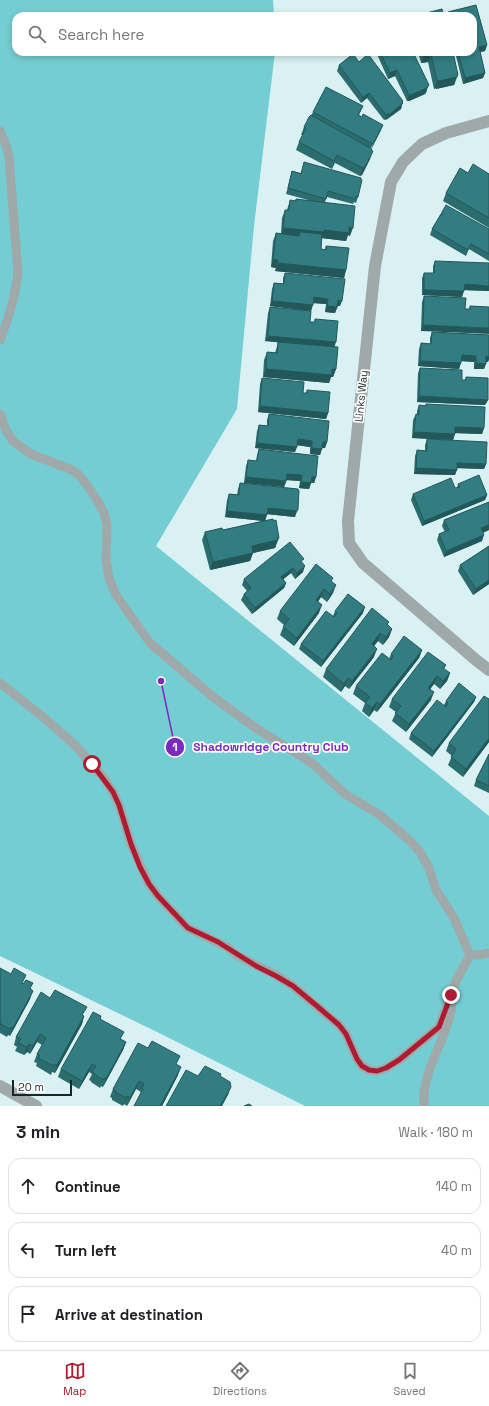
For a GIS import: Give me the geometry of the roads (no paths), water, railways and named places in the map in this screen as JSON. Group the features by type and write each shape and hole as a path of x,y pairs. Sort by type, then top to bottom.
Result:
{"street":[{"name":"Links Way","path":"489,121 446,132 422,144 403,162 391,182 375,266 348,521 349,543 364,563 489,670"},
{"path":"0,1086 36,1106"}],"lane":[{"path":"0,131 6,145 8,157 18,273 12,306 0,340"},
{"path":"0,414 6,430 13,441 31,454 72,470 83,479 97,500 104,513 107,525 106,559 109,578 116,594 150,643 194,682 257,729 312,764 345,794 380,815 409,840 420,852 426,862 436,890 454,918 470,955"},
{"path":"0,683 75,745 104,778 119,805 131,844 146,878 167,906 188,928 218,942 244,959 293,986 339,1025 346,1034 357,1059 362,1066 369,1070 377,1071 386,1068 399,1060 439,1027 456,981 470,955"},
{"path":"470,955 489,953"},
{"path":"424,1106 426,1082 431,1064 449,1017 451,1010 451,995"}],"place":[{"name":"Shadowridge Country Club","path":"161,681"}]}
